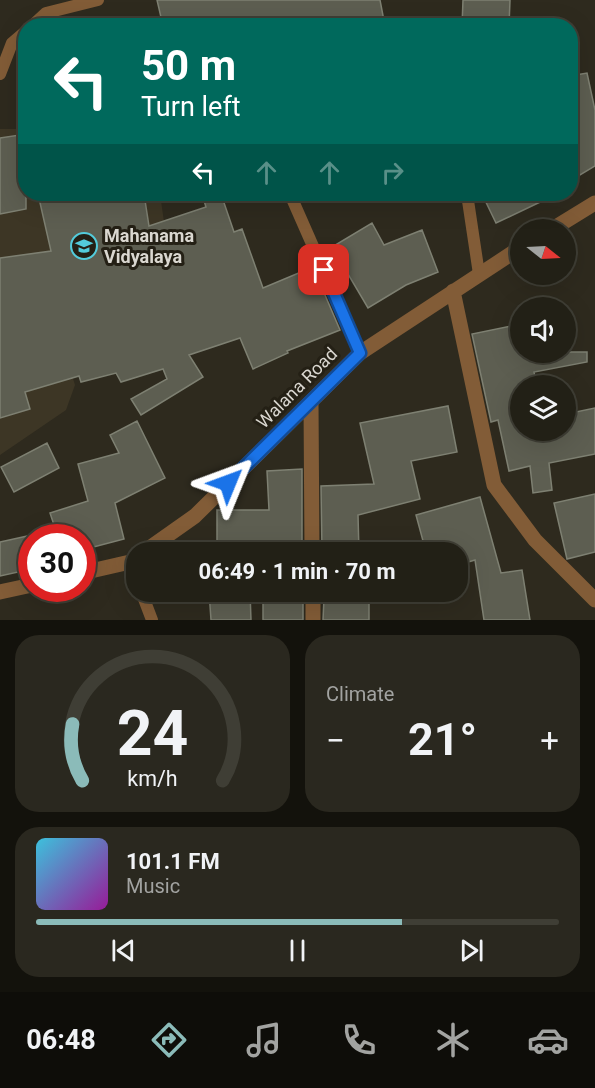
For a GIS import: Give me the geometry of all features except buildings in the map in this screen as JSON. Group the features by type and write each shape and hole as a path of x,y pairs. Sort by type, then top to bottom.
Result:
{"street":[{"path":"569,219 595,203"},
{"name":"Walana Road","path":"158,542 195,516 360,353 510,254"},
{"path":"453,291 494,485 535,540 595,600"},
{"path":"311,403 312,542"},
{"path":"96,569 126,561"},
{"path":"0,592 18,588"},
{"path":"312,602 313,620"}],"lane":[{"path":"41,18 46,13 98,0"},
{"path":"0,74 12,43 18,38"},
{"path":"293,201 360,353"},
{"path":"468,201 479,274"},
{"path":"145,602 152,620"}],"shaded area":[{"name":"Mahanama Vidyalaya","path":"0,129 18,129 18,201 161,201 175,298 58,331 75,385 66,410 0,455"}],"place":[{"name":"Mahanama Vidyalaya","path":"84,246"}],"route":[{"path":"228,483 360,353 324,270"}]}
